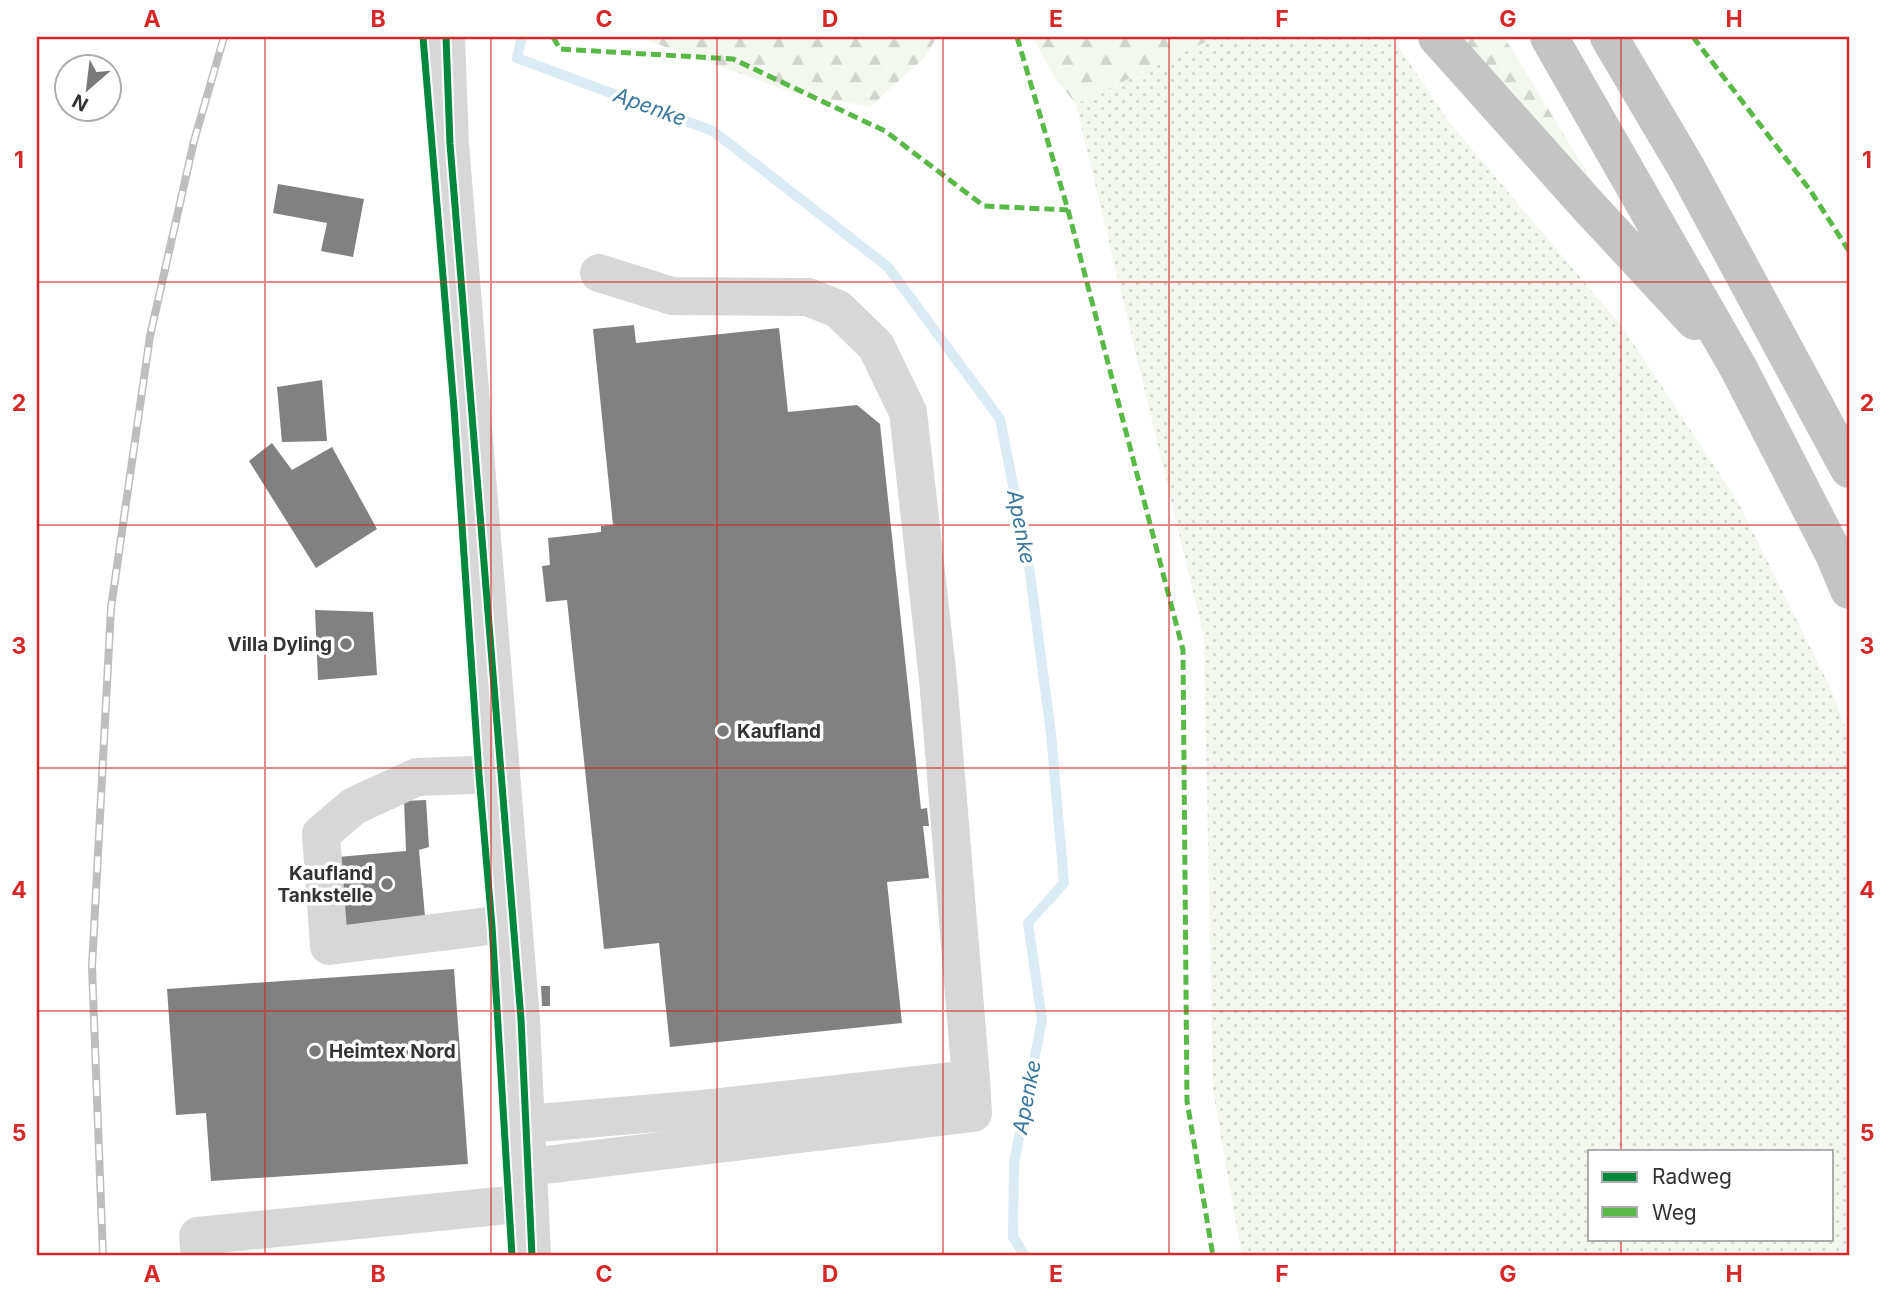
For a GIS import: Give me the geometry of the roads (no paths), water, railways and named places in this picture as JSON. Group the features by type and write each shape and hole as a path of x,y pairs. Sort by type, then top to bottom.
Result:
{"highway":[{"path":"1437,37 1739,369"},
{"path":"1549,37 1739,369 1834,554 1849,590"},
{"path":"1609,37 1687,169 1849,469"}],"street":[{"path":"446,37 450,144 521,1019 532,1256"},
{"path":"526,1124 706,1127 973,1113 938,679 908,412 876,346 838,309 808,297 672,296 600,273"},
{"path":"500,774 417,777 354,806 321,834 329,946 512,923"},
{"path":"200,1256 198,1236 529,1185 706,1127"}],"waterway":[{"name":"Apenke","path":"522,37 517,58 713,131 888,267 1000,419 1029,566 1051,734 1064,883 1028,923 1042,1020 1014,1163 1013,1237 1025,1256"}],"railway":[{"path":"103,1256 92,967 111,608 150,336 194,141 224,37"}],"place":[{"name":"Villa Dyling","path":"346,644"},
{"name":"Kaufland","path":"723,731"},
{"name":"Kaufland Tankstelle","path":"387,884"},
{"name":"Heimtex Nord","path":"315,1051"}]}
